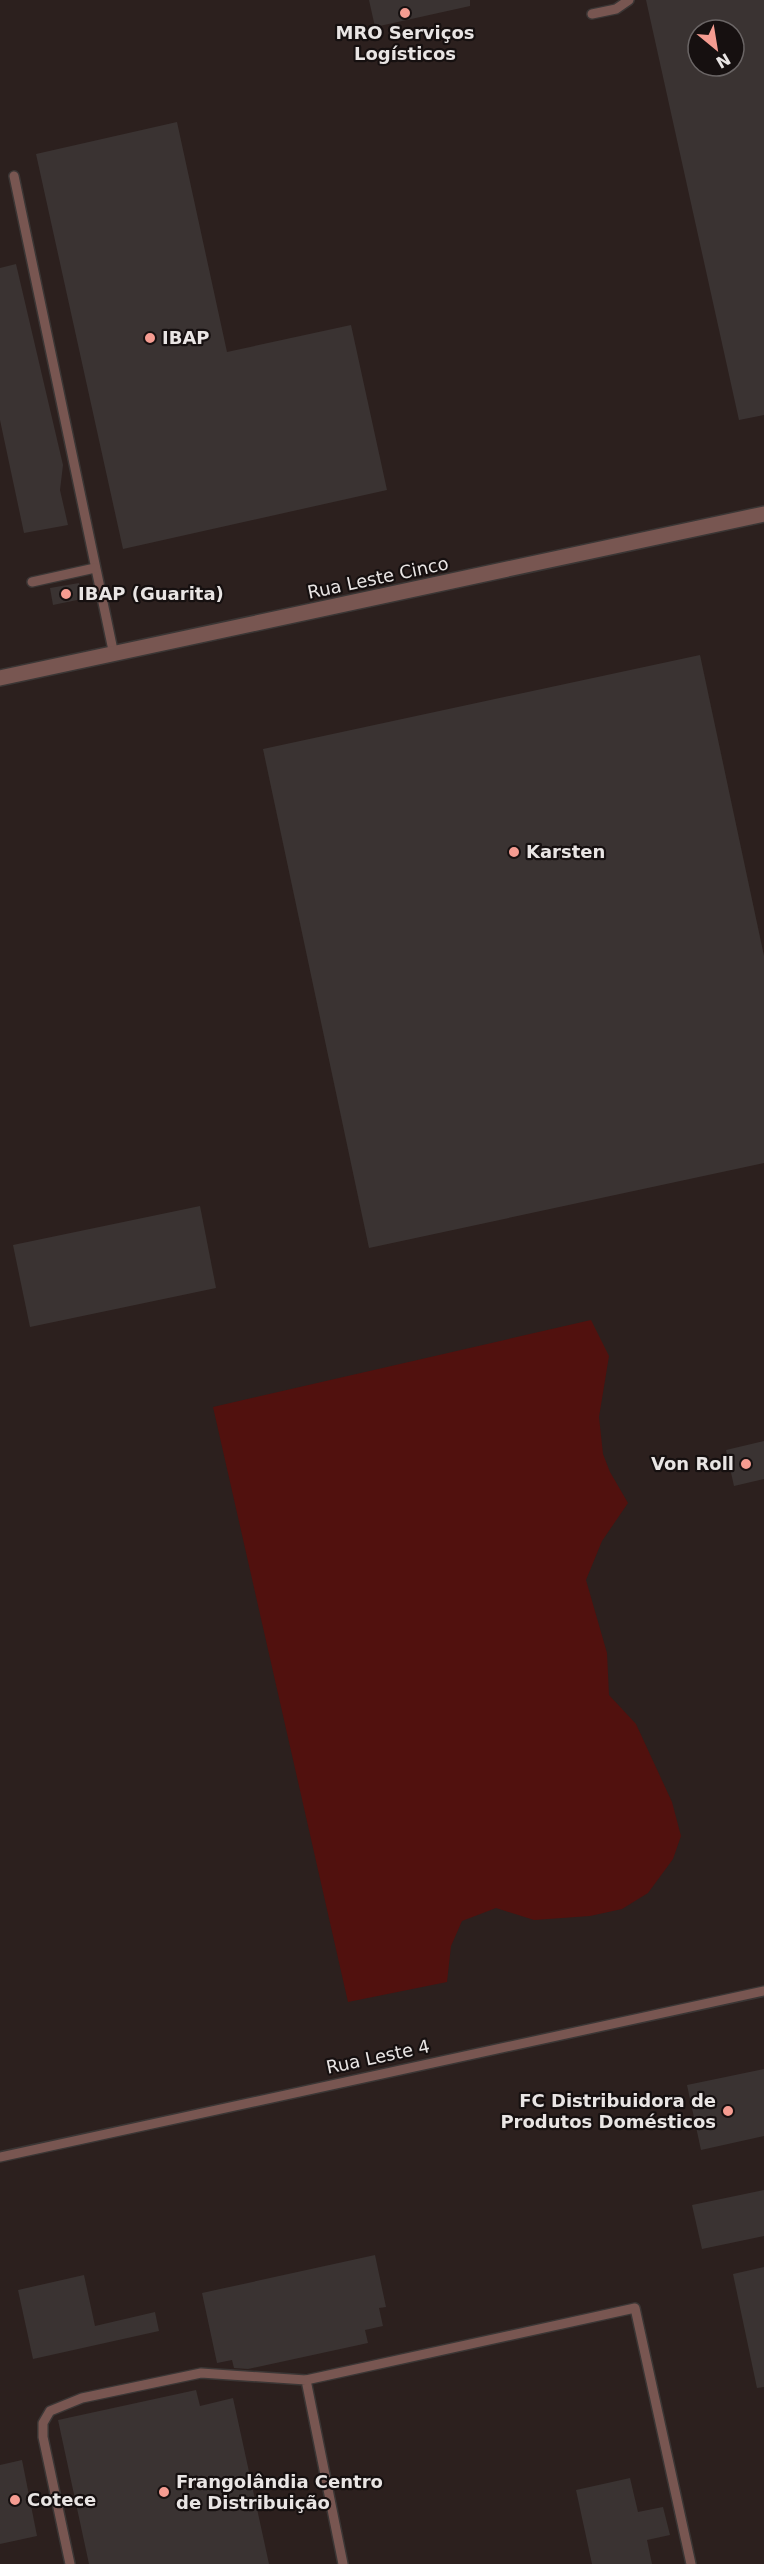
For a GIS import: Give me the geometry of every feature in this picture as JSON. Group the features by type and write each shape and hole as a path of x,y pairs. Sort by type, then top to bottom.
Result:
{"street":[{"name":"Rua Leste Cinco","path":"0,678 764,514"}],"lane":[{"path":"592,15 616,9 629,0"},
{"path":"14,176 114,655"},
{"path":"32,582 94,568"},
{"name":"Rua Leste 4","path":"0,2157 764,1991"},
{"path":"70,2564 43,2437 44,2423 50,2411 82,2398 201,2373 306,2380 635,2308 691,2564"},
{"path":"306,2380 343,2564"}],"shaded area":[{"path":"0,0 764,0 764,2564 0,2564"},
{"path":"591,1320 609,1356 599,1417 603,1454 610,1472 628,1503 602,1541 586,1580 607,1653 609,1695 636,1724 672,1802 681,1836 673,1859 648,1893 622,1909 590,1916 534,1920 496,1908 462,1921 451,1946 447,1982 348,2002 213,1407"}],"building":[{"name":"MRO Serviços Logísticos","path":"369,0 470,0 470,6 375,27"},
{"path":"646,0 764,0 764,415 739,420"},
{"name":"IBAP","path":"177,122 227,352 351,325 387,490 123,549 36,154"},
{"path":"16,264 63,465 60,490 68,525 24,533 0,420 0,268"},
{"name":"IBAP (Guarita)","path":"79,583 82,599 53,605 50,588"},
{"name":"Karsten","path":"700,655 764,956 764,1163 369,1248 263,749"},
{"path":"200,1206 216,1288 30,1327 13,1245"},
{"name":"Von Roll","path":"764,1441 764,1479 734,1486 726,1450"},
{"name":"FC Distribuidora de Produtos Domésticos","path":"764,2069 764,2136 701,2150 687,2085"},
{"path":"764,2190 764,2236 702,2249 692,2205"},
{"path":"375,2255 386,2307 379,2308 383,2326 365,2330 368,2343 248,2369 234,2368 232,2360 217,2363 202,2293"},
{"path":"764,2267 764,2387 757,2388 733,2274"},
{"path":"84,2275 95,2326 155,2312 159,2331 33,2359 18,2290"},
{"name":"Frangolândia Centro de Distribuição","path":"196,2390 200,2406 233,2398 269,2564 89,2564 58,2420"},
{"name":"Cotece","path":"22,2460 37,2536 0,2544 0,2465"},
{"path":"630,2478 638,2512 663,2507 670,2535 647,2540 652,2564 592,2564 576,2490"}],"place":[{"name":"MRO Serviços Logísticos","path":"405,13"},
{"name":"IBAP","path":"150,338"},
{"name":"IBAP (Guarita)","path":"66,594"},
{"name":"Karsten","path":"514,852"},
{"name":"Von Roll","path":"746,1464"},
{"name":"FC Distribuidora de Produtos Domésticos","path":"728,2111"},
{"name":"Frangolândia Centro de Distribuição","path":"164,2492"},
{"name":"Cotece","path":"15,2500"}]}
